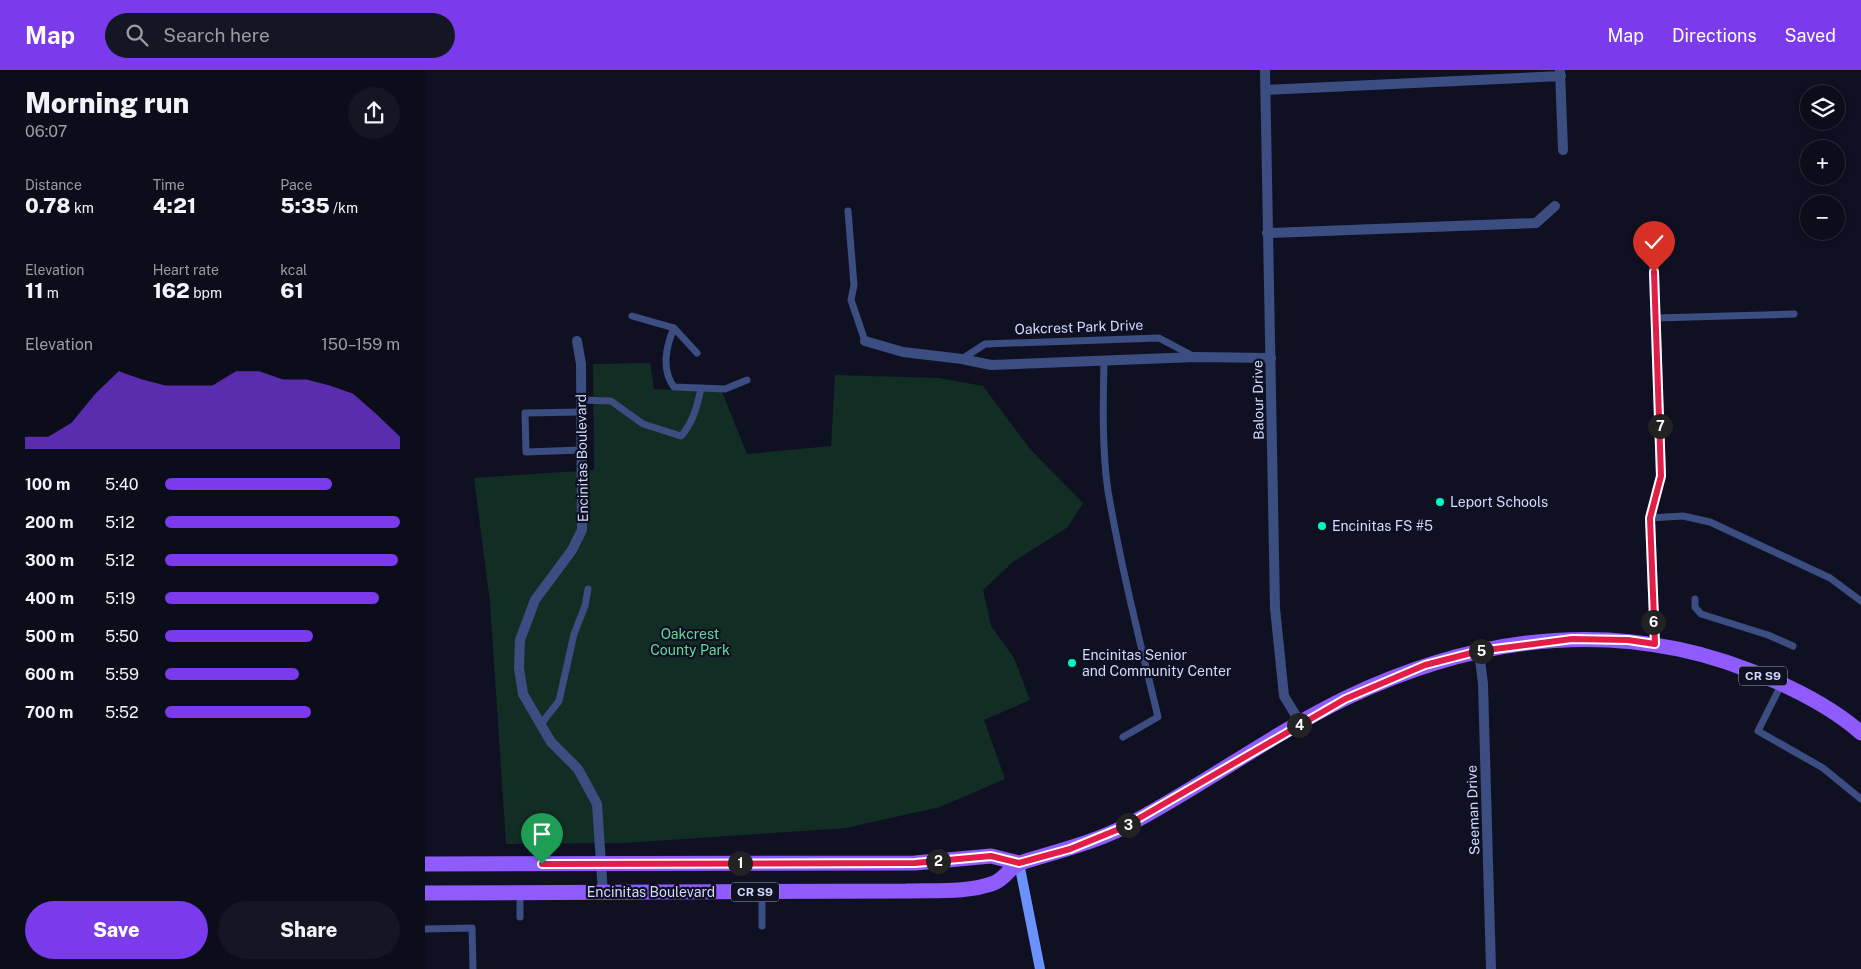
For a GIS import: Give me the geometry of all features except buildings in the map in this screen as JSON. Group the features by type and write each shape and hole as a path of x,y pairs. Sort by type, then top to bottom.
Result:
{"main road":[{"name":"Encinitas Boulevard","path":"425,893 762,892 963,888 995,883 1019,863 1070,849 1124,827 1345,699 1425,665 1479,651 1572,639 1628,640 1655,644 1701,654 1742,667 1781,685 1823,708 1861,733"},
{"name":"Encinitas Boulevard","path":"425,864 915,863 991,856 1019,863"},
{"path":"1019,863 1040,969"}],"street":[{"name":"Balour Drive","path":"1265,70 1275,608 1284,696 1301,724"},
{"path":"1266,90 1561,73 1563,150"},
{"path":"1267,233 1535,223 1555,206"},
{"path":"1653,242 1661,476 1650,518 1655,644"},
{"name":"Encinitas Boulevard","path":"577,341 581,364 582,530 572,550 535,600 520,640 519,668 523,694 551,742 578,768 597,804 601,864"},
{"name":"Oakcrest Park Drive","path":"865,341 903,352 962,359 991,365 1196,357 1271,358"},
{"name":"Seeman Drive","path":"1479,651 1483,684 1491,969"},
{"path":"601,864 603,893"}],"lane":[{"path":"848,211 854,285 851,300 865,341"},
{"path":"1656,318 1794,314"},
{"path":"632,316 674,328 697,353"},
{"path":"674,328 666,352 669,380 674,387 725,389 747,380"},
{"name":"Oakcrest Park Drive","path":"962,359 985,344 1159,338 1196,357"},
{"path":"1104,362 1103,400 1108,489 1137,633 1158,717 1123,737"},
{"path":"581,400 611,401 643,424 681,436 688,429 701,389"},
{"path":"581,412 525,413 526,452 581,450"},
{"path":"1650,518 1683,516 1710,522 1830,578 1861,601"},
{"path":"541,724 559,701 574,634 585,606 588,590"},
{"path":"1695,599 1695,607 1701,614 1768,635 1793,646"},
{"path":"1781,685 1759,731 1823,768 1861,799"},
{"path":"762,892 762,926"},
{"path":"520,893 520,917"},
{"path":"425,929 472,928 473,969"}],"green space":[{"name":"Oakcrest County Park","path":"650,363 654,389 722,392 747,454 831,446 835,375 939,378 983,386 1030,449 1083,503 1068,527 1013,562 983,590 991,626 1014,658 1030,700 984,720 1005,779 940,807 846,828 625,843 506,844 490,602 474,478 594,470 593,364"}],"place":[{"name":"Leport Schools","path":"1440,502"},
{"name":"Encinitas FS #5","path":"1322,526"},
{"name":"Encinitas Senior and Community Center","path":"1072,663"}],"route":[{"path":"542,864 915,863 991,856 1019,863 1070,849 1124,827 1345,699 1425,665 1507,646 1572,639 1628,640 1655,644 1649,553 1650,514 1661,476 1654,272"}]}
